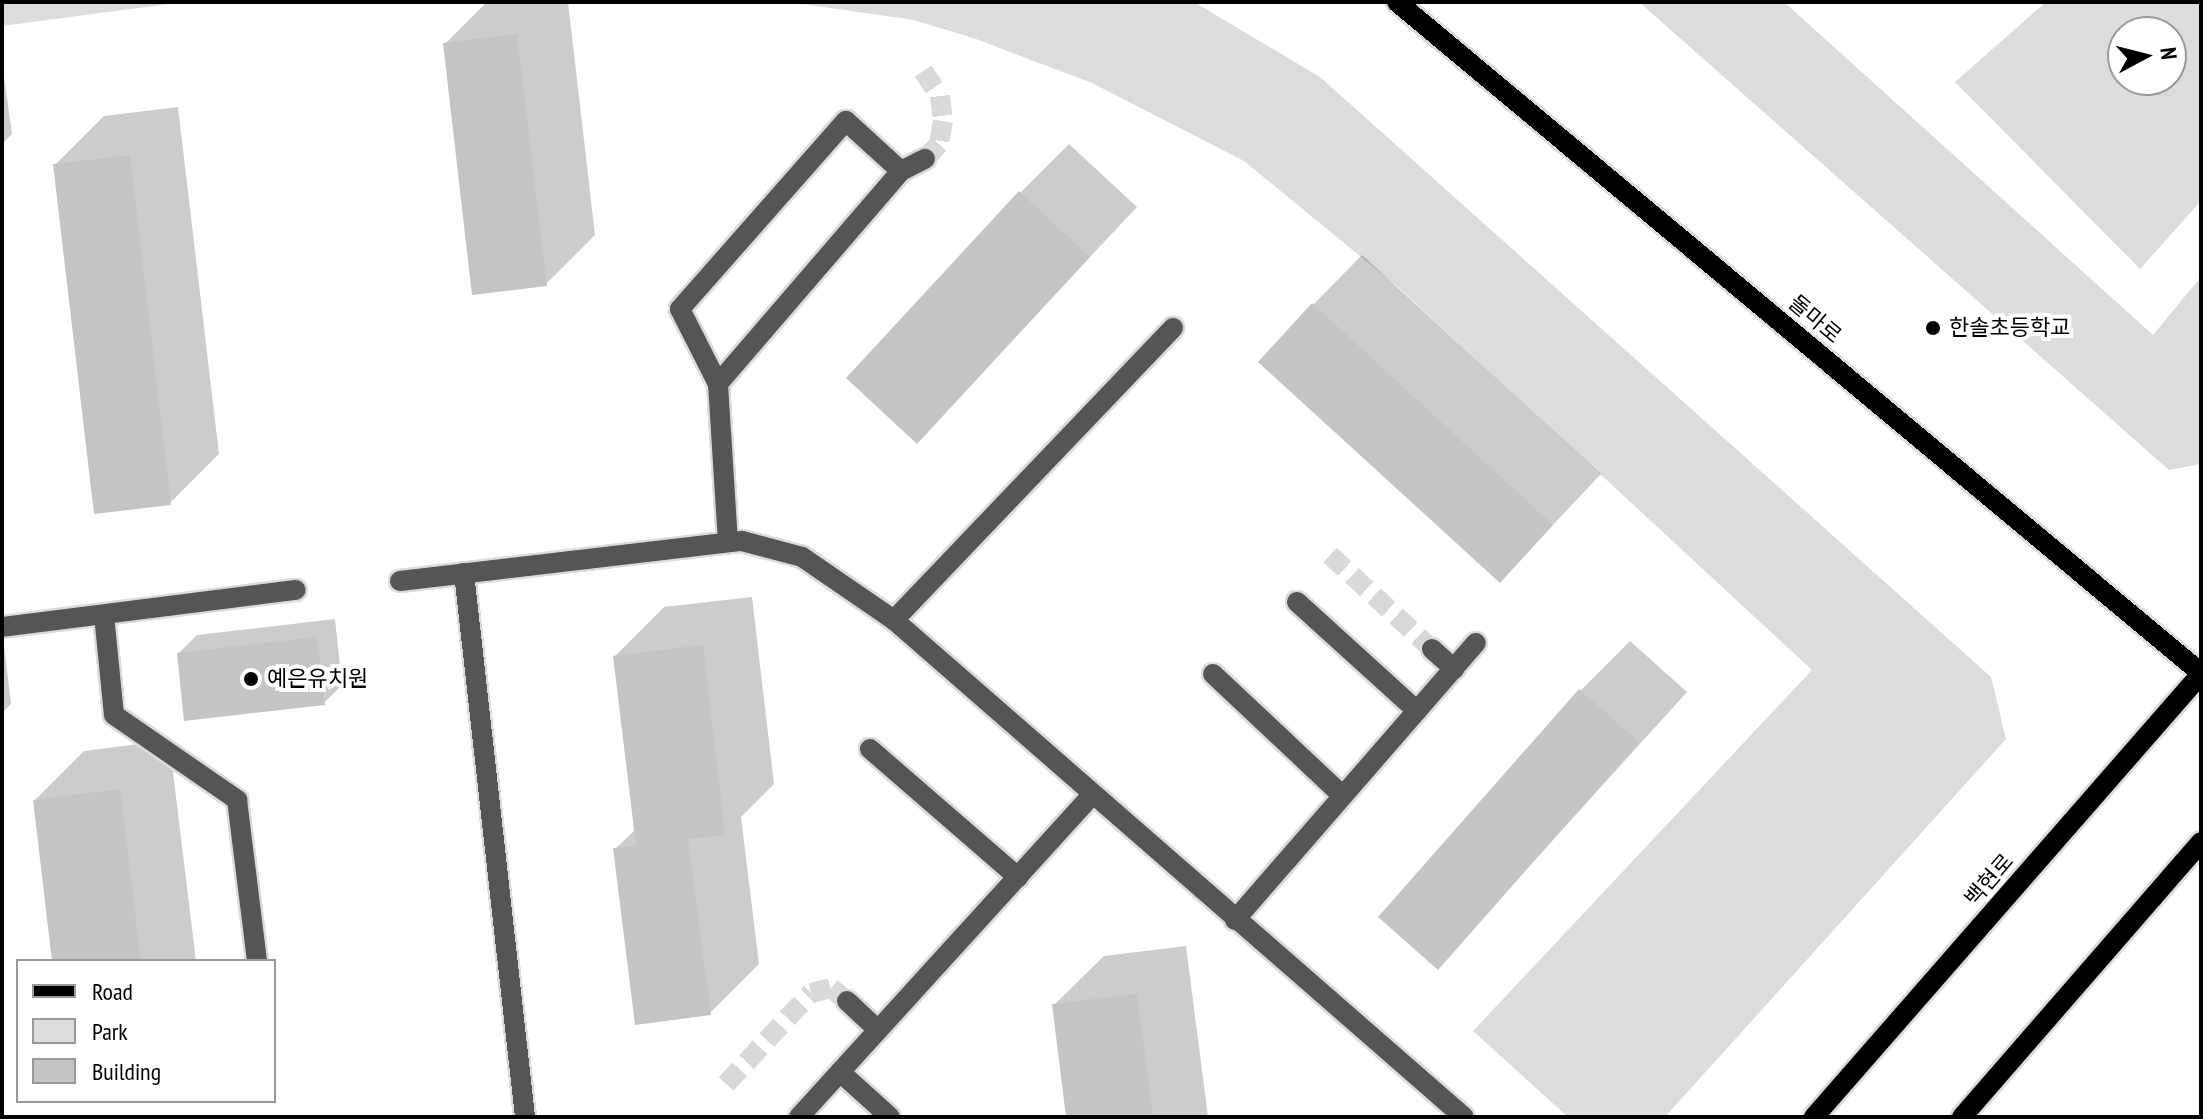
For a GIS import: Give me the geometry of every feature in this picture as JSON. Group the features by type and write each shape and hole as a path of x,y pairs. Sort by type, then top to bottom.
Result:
{"main road":[{"name":"돌마로","path":"1397,2 2201,674"},
{"name":"백현로","path":"1814,1117 2201,674"},
{"path":"1962,1117 2201,842"}],"lane":[{"path":"728,542 718,384 680,309 846,121 901,171"},
{"path":"718,384 901,171 925,159"},
{"path":"894,620 1173,328"},
{"path":"400,581 742,541 802,557 894,620 1464,1117"},
{"path":"464,573 525,1117"},
{"path":"2,627 296,590"},
{"path":"1297,602 1417,711"},
{"path":"104,615 114,715 237,800 257,959"},
{"path":"1235,920 1476,643"},
{"path":"1432,649 1454,669"},
{"path":"1213,674 1343,796"},
{"path":"870,749 1018,877"},
{"path":"799,1117 1092,795"},
{"path":"847,1001 878,1030"},
{"path":"840,1072 890,1117"}],"green space":[{"path":"2,2 184,2 2,26"},
{"path":"788,2 1194,2 1320,77 1991,677 2006,739 1665,1117 1568,1117 1473,1031 1812,670 1399,288 1244,161 1092,83 976,39 914,20"},
{"path":"1639,2 1784,2 2153,335 2201,277 2201,464 2169,470"},
{"path":"2046,2 2201,4 2201,201 2140,269 1955,82"}],"building":[{"path":"517,34 547,286 472,295 443,43"},
{"path":"130,155 171,505 94,514 53,164"},
{"path":"1019,191 1090,257 917,444 846,378"},
{"path":"1312,303 1553,525 1500,583 1258,362"},
{"name":"예은유치원","path":"317,637 325,705 184,721 177,653"},
{"path":"703,645 725,835 688,839 711,1015 635,1025 613,848 636,846 613,656"},
{"path":"1579,689 1639,742 1438,970 1378,917"},
{"path":"120,789 141,959 52,959 33,800"},
{"path":"1137,994 1153,1117 1066,1117 1052,1004"}],"tunnel":[{"path":"923,71 940,96 943,121 939,144 925,159"},
{"path":"1330,555 1432,649"},
{"path":"726,1084 811,993 831,988 847,1001"}],"place":[{"name":"한솔초등학교","path":"1933,328"},
{"name":"예은유치원","path":"251,679"}]}
